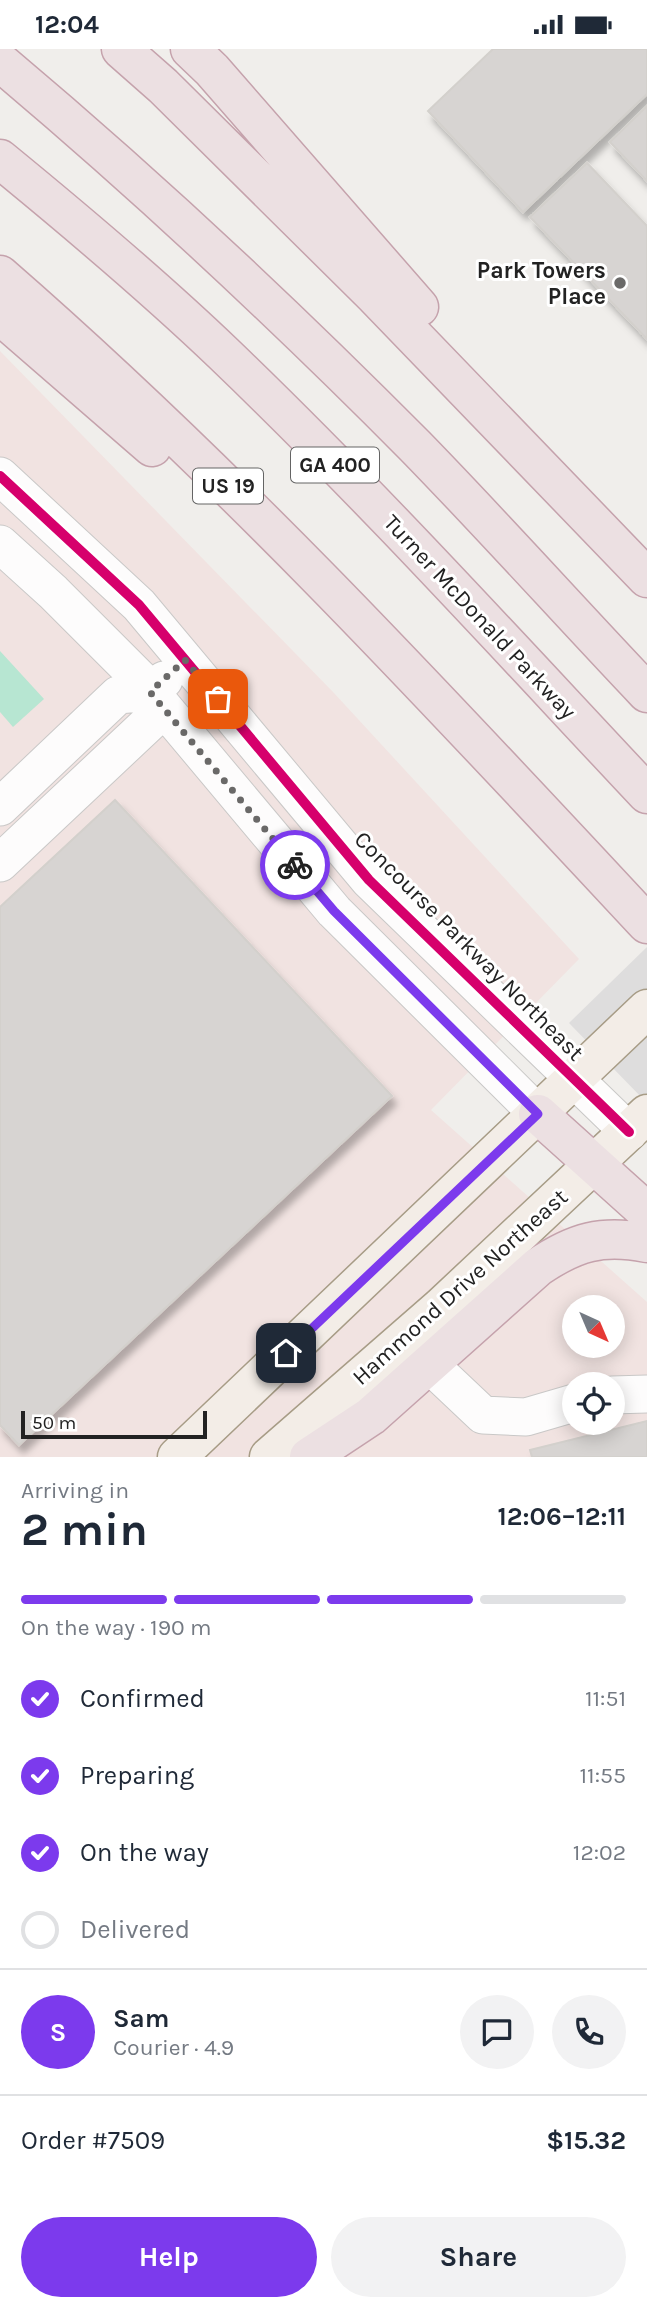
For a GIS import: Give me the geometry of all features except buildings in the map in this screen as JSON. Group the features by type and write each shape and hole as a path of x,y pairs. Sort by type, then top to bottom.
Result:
{"highway":[{"path":"121,49 163,86 365,286 647,578"},
{"path":"190,49 212,70 502,402 585,512"},
{"name":"GA 400","path":"0,62 95,142 198,235 416,447 647,693"},
{"name":"Turner McDonald Parkway","path":"0,159 117,258 223,353 407,538 647,794"},
{"name":"US 19","path":"0,275 160,420 257,514 446,709 647,924"},
{"path":"0,315 446,709"},
{"path":"538,1114 647,1212"},
{"path":"309,1457 371,1416 538,1267 564,1250 590,1241 620,1238 647,1243"}],"main road":[{"path":"177,1457 647,1009"},
{"name":"Hammond Drive Northeast","path":"269,1457 441,1307 638,1123"}],"street":[{"name":"Concourse Parkway Northeast","path":"0,476 139,605 369,880 586,1068 638,1123"},
{"path":"0,544 53,592 150,692 334,911 538,1114"},
{"path":"0,807 118,695 150,692 185,660"},
{"path":"0,863 152,720 150,692"},
{"path":"429,1364 483,1415 526,1417 562,1406"},
{"path":"625,1395 647,1394"}],"shaded area":[{"path":"0,351 334,693 579,959 431,1110 647,1302 647,1457 0,1457"}],"green space":[{"path":"0,651 44,699 13,727 0,712"}],"pier":[{"path":"647,947 647,1103 569,1023"}],"cycle path":[{"path":"0,476 139,605 369,880 629,1132"}],"way so far":[{"path":"218,699 185,660 150,692 295,865"}],"place":[{"name":"Park Towers Place","path":"620,283"}],"route":[{"path":"286,1353 538,1114 334,911 295,865"}]}
